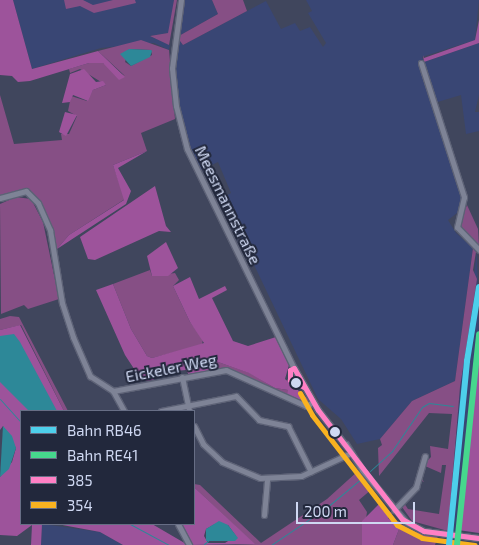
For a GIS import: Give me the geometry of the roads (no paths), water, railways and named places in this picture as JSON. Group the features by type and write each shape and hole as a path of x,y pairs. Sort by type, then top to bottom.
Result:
{"street":[{"name":"Meesmannstraße","path":"181,0 172,68 176,106 184,140 193,164 315,404 394,510 417,528 479,538"},
{"path":"421,63 464,197 457,227 479,250"},
{"path":"0,198 26,191 38,203 50,230 62,301 90,376 113,391 123,410"},
{"name":"Eickeler Weg","path":"113,391 226,370 306,406 315,404"},
{"path":"182,377 188,408"},
{"path":"169,410 188,408 236,396 242,398 259,420 288,426 311,472"},
{"path":"195,428 203,444 222,462 246,475 267,479 289,479 311,472 351,453"},
{"path":"394,510 416,487 425,456"},
{"path":"264,515 267,479"},
{"path":"179,525 189,545"}],"waterway":[{"path":"0,399 20,421"},
{"path":"370,471 392,451 422,407 429,403 453,406"},
{"path":"271,545 326,508 362,478"},
{"path":"132,525 169,545"},
{"path":"204,544 208,541"}],"rail line":[{"name":"RB46","path":"449,545 467,361 479,287"},
{"name":"RE41","path":"457,545 479,334"}]}
